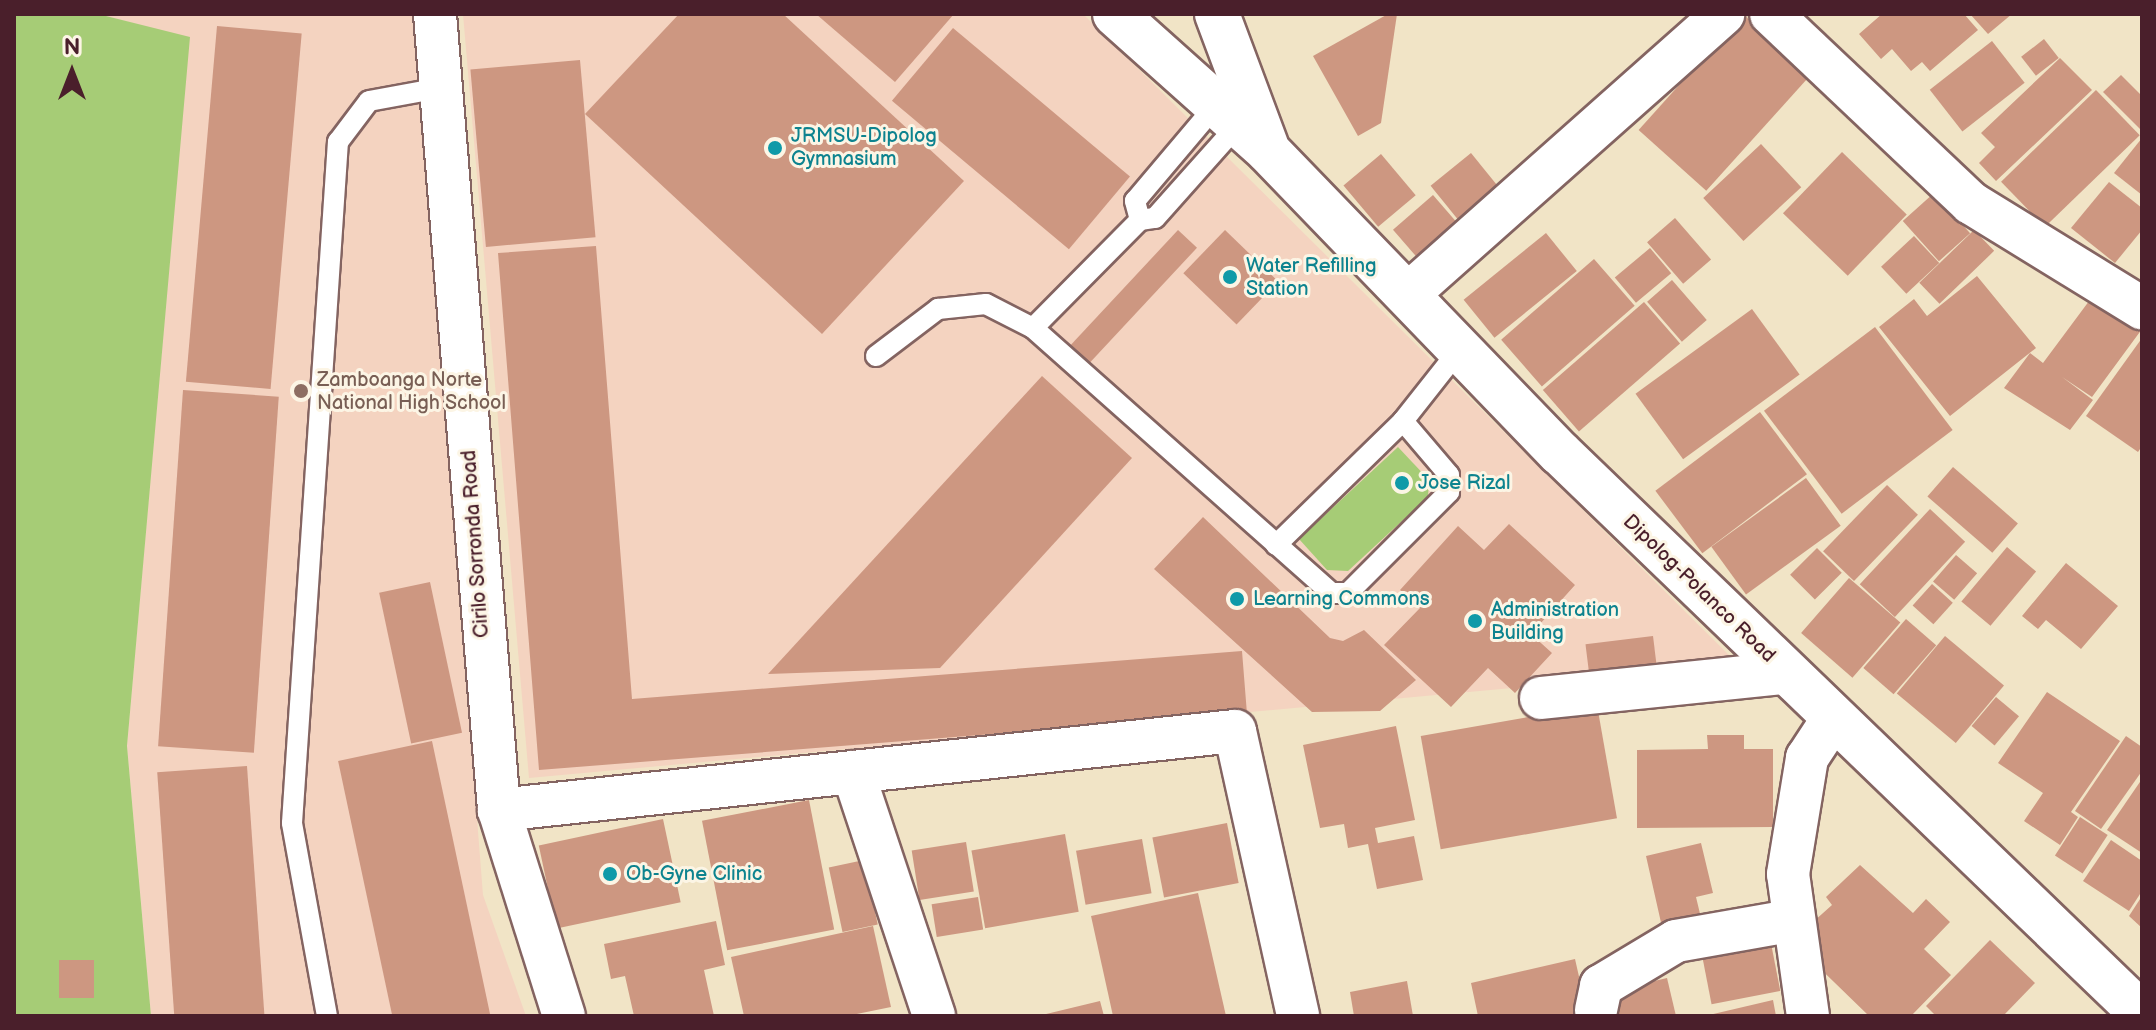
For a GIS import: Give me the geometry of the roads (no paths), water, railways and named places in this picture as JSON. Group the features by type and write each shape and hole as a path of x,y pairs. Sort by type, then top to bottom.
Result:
{"highway":[{"name":"Dipolog-Polanco Road","path":"1115,14 1241,127 1459,350 1832,720 2142,1014"},
{"path":"1217,14 1241,127"}],"street":[{"name":"Cirilo Sorronda Road","path":"435,14 499,810 564,1016"},
{"path":"1407,295 1723,14"},
{"path":"1771,14 1971,203 2142,308"},
{"path":"1541,698 1785,673"},
{"path":"1808,1016 1790,921 1788,874 1807,758 1832,720"},
{"path":"499,810 1235,731 1298,1016"},
{"path":"853,772 934,1016"},
{"path":"1596,1010 1601,986 1676,941 1790,921"}],"lane":[{"path":"327,1016 292,823 338,142 369,101 440,88"},
{"path":"1140,220 1135,201 1241,127"},
{"path":"1033,328 1140,220 1155,218 1241,127"},
{"path":"876,356 938,309 986,304 1033,328 1276,545 1322,590 1348,593 1449,492 1449,475 1403,421"},
{"path":"1276,545 1403,421 1459,350"}],"place":[{"name":"JRMSU-Dipolog Gymnasium","path":"775,148"},
{"name":"Water Refilling Station","path":"1230,277"},
{"name":"Zamboanga Norte National High School","path":"301,391"},
{"name":"Jose Rizal","path":"1402,483"},
{"name":"Learning Commons","path":"1237,599"},
{"name":"Administration Building","path":"1475,621"},
{"name":"Ob-Gyne Clinic","path":"610,874"}]}
